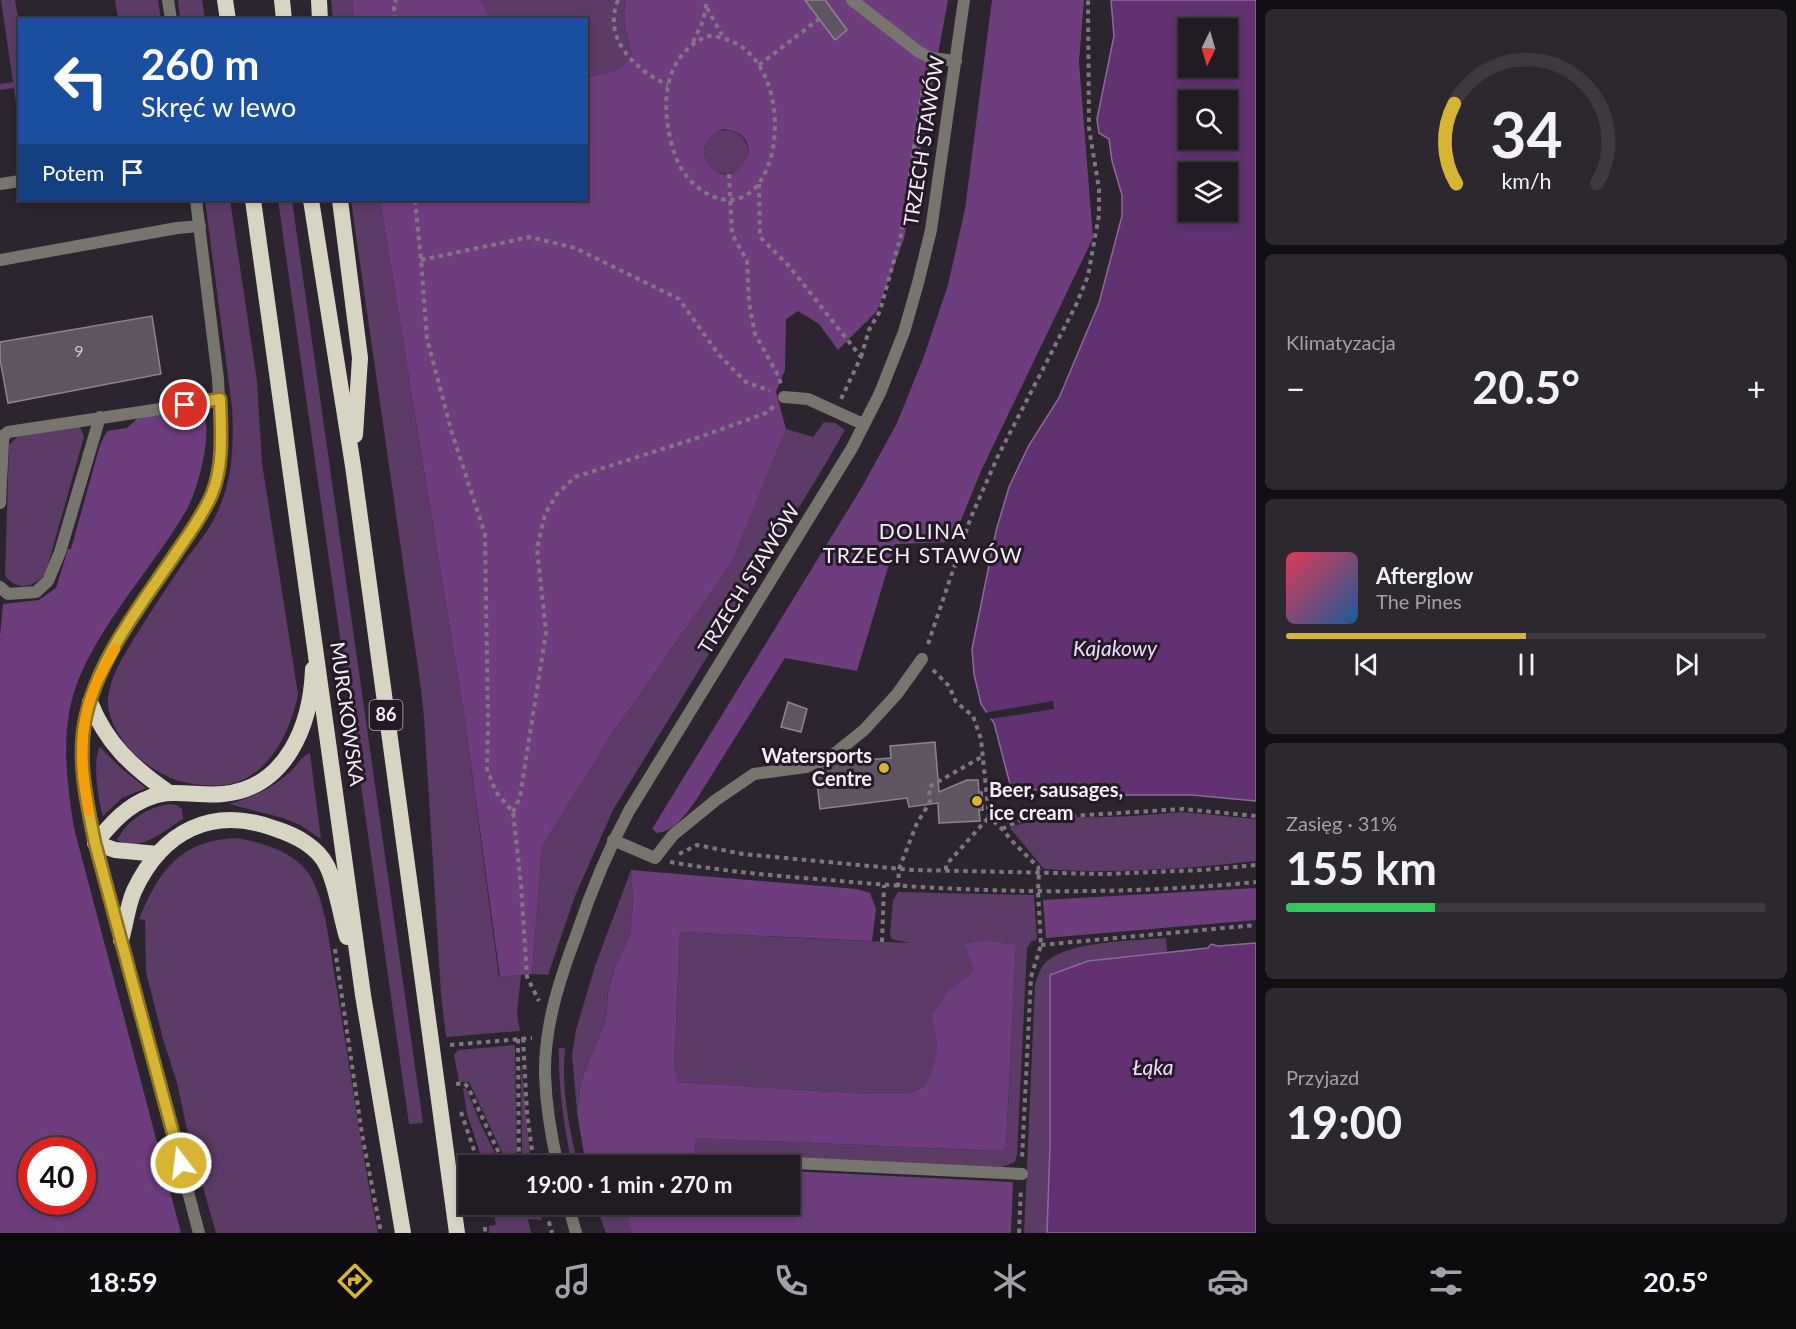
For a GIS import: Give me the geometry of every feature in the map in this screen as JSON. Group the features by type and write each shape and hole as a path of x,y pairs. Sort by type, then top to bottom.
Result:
{"highway":[{"path":"225,0 228,18"},
{"path":"282,0 285,18"},
{"path":"319,0 321,18"},
{"name":"MURCKOWSKA","path":"254,201 363,995 403,1233"},
{"name":"MURCKOWSKA","path":"311,201 353,466 457,1233"},
{"path":"340,201 360,358 353,466"},
{"path":"158,854 115,850 95,843 113,822 135,803 168,792 200,795 225,794 242,790 265,779 286,760 300,736 308,707 313,677 314,629"},
{"path":"90,702 102,729 128,762 168,792"},
{"path":"121,940 133,894 144,873 171,839 192,827 216,821 240,820 268,826 308,844 326,864 363,995"}],"street":[{"path":"168,0 171,18"},
{"path":"852,0 920,52 931,58 956,61"},
{"name":"TRZECH STAWÓW","path":"556,1155 548,1112 546,1084 548,1037 568,956 613,840 852,448 880,393 904,332 931,230 964,0"},
{"path":"0,184 18,181"},
{"path":"196,201 220,399 220,456 212,493 198,520 118,642 101,674 90,702 83,737 83,767 95,843 199,1233"},
{"path":"0,260 177,228 200,226"},
{"path":"784,397 808,399 864,424"},
{"path":"0,503 3,442 4,435 8,432 220,399"},
{"path":"0,587 8,594 36,592 48,581 60,552 100,417"},
{"path":"613,840 655,858 673,835 716,800 754,774 806,767 828,759 864,730 897,694 922,659"},
{"path":"800,1163 1022,1174"},
{"path":"571,1215 576,1233"}],"path":[{"path":"395,18 396,0"},
{"path":"618,0 615,7 614,29 619,45 629,59 642,70 668,85"},
{"path":"692,42 707,36 723,36 738,44 759,65 768,84 776,124 771,159 759,184 748,195 731,200 714,197 685,177 676,159 666,119 668,85 680,56 700,30 707,0"},
{"path":"1019,1233 1031,977 1041,945 1039,872 1038,867 988,817 981,739 973,716 956,702 949,686 922,659 971,516 998,456 1076,305 1088,276 1099,215 1099,189 1089,128 1088,0"},
{"path":"707,7 723,36"},
{"path":"759,65 819,19"},
{"path":"835,411 861,357 869,330 880,312 901,235 923,87 931,58"},
{"path":"729,174 732,234 747,261 749,303 755,334 778,375 784,397"},
{"path":"759,184 760,237 789,266 861,357"},
{"path":"415,201 427,339 452,433 485,534 487,769 496,792 513,812"},
{"path":"422,260 530,237 575,248 679,299 719,355 746,382 784,397"},
{"path":"554,1006 539,1001 527,977 521,884 513,812 520,797 546,632 537,549 545,514 557,494 575,477 696,438 766,412 784,397"},
{"path":"898,887 899,869 917,823 930,802 929,787 983,756"},
{"path":"1002,829 1023,819 1183,809 1256,816"},
{"path":"946,870 946,865 988,817"},
{"path":"1256,865 1106,874 899,869 742,854 697,845 666,861 716,870 898,887 1123,891 1256,882"},
{"path":"882,942 884,885"},
{"path":"1041,945 1256,925"},
{"path":"335,949 362,1134 381,1233"},
{"path":"451,1055 450,1045 548,1037"},
{"path":"524,1038 527,1112 533,1155"},
{"path":"518,1039 519,1155"},
{"path":"454,1075 457,1093"},
{"path":"456,1084 464,1083 468,1087 500,1155"},
{"path":"460,1109 475,1153"},
{"path":"547,1215 552,1233"},
{"path":"485,1227 485,1233"}],"shaded area":[{"path":"1,0 15,0 18,18 18,119 14,88 0,90 0,84 13,82"},
{"path":"115,0 158,0 161,18 118,18"},
{"path":"178,0 202,0 205,18 180,18"},
{"path":"331,0 352,0 354,18 333,18"},
{"path":"352,0 481,0 490,18 354,18"},
{"path":"481,0 626,0 624,21 633,57 616,70 588,78 588,18 490,18"},
{"path":"626,0 948,0 904,239 877,311 838,350 819,324 798,311 786,319 785,370 776,392 786,429 732,562 610,737 542,847 532,974 500,977 465,721 380,201 588,201 588,78 616,70 633,57 625,28","holes":["723,129 738,133 746,141 748,151 739,169 729,174 719,173 709,165 704,149 713,135"]},
{"path":"992,0 1084,0 1079,62 1093,238 981,471 952,542 895,544 857,671 785,658 690,808 676,824 657,833 652,829 862,487 897,423 924,356 948,285 965,209"},
{"path":"726,130 742,136 748,152 742,168 726,174 710,168 704,152 710,136"},
{"path":"205,201 230,201 257,381 262,463 298,694 290,724 274,752 264,764 239,782 210,786 176,780 145,763 122,739 111,718 108,704 110,687 119,664 157,602 202,539 217,513 229,474 233,434 232,407"},
{"path":"278,201 292,201 423,1123 409,1124"},
{"path":"351,201 380,201 465,721 499,977 521,975 517,1014 520,1031 446,1037 441,994 420,682"},
{"path":"196,409 204,417 205,452 186,511 116,612 80,676 69,713 67,770 74,828 181,1233 0,1233 0,636 3,604 39,600 56,588 68,549 71,549 100,445 107,431 127,428 140,416"},
{"path":"824,422 835,423 845,430 613,810 575,896 548,975 532,974 542,847 610,737 732,562 786,429 813,437"},
{"path":"80,427 84,437 46,572 37,582 20,586 5,575 9,445 18,436"},
{"path":"100,747 146,788 122,798 103,816 96,771"},
{"path":"310,753 321,839 300,825 283,818 229,804 253,796 276,783"},
{"path":"170,804 182,809 183,819 144,842 135,844 117,840 133,820 153,808"},
{"path":"1181,812 1256,819 1256,861 1150,870 1044,869 1010,828 1044,819"},
{"path":"237,838 277,849 295,859 309,874 320,898 327,927 378,1233 216,1233 146,972 145,920 139,919 155,886 174,861 200,845"},
{"path":"631,870 633,903 630,935 615,968 608,992 606,1020 581,1081 577,1112 572,1055 576,1030 595,966"},
{"path":"631,870 857,889 870,893 876,909 872,941 680,932 674,1066 677,1082 867,1094 906,1094 924,1087 933,1068 936,1052 932,1014 947,992 975,971 965,944 985,941 1016,945 1006,1145 1003,1151 696,1138 695,1155 584,1155 577,1112 581,1081 606,1020 608,992 615,968 630,935 633,903"},
{"path":"1256,888 1256,920 1046,938 1043,900"},
{"path":"898,892 1034,895 1037,939 1027,948 1015,1162 1000,1168 800,1158 800,1155 695,1155 696,1138 1003,1151 1006,1145 1016,945 947,992 933,1014 936,1051 933,1068 924,1087 906,1094 867,1094 676,1082 674,1066 680,932 909,943 892,939 890,935 893,900"},
{"path":"1166,938 1167,952 1088,961 1050,975 1050,1145 1047,1233 1024,1233 1035,985 1041,969 1051,958 1081,947 1099,943"},
{"path":"515,1045 517,1155 503,1155 469,1082 459,1082 454,1055 458,1050"},
{"path":"559,1048 565,1048 564,1078 576,1155 570,1155 566,1136"},
{"path":"521,1063 530,1155 522,1155"},
{"path":"463,1088 466,1088 496,1155 480,1155 467,1114"},
{"path":"800,1172 1013,1182 1011,1233 632,1233 627,1215 800,1215"},
{"path":"494,1215 541,1215 542,1220 528,1219 531,1233 489,1233 489,1226 496,1225"},
{"path":"600,1215 627,1215 632,1233 606,1233"}],"water":[{"name":"Kajakowy","path":"1111,0 1256,0 1256,801 1192,795 1114,795 1011,788 994,723 981,704 974,674 972,649 996,531 1009,487 1029,445 1059,398 1099,303 1122,216 1122,195 1112,161 1109,139 1099,133 1097,119 1114,36"},
{"name":"Łąka","path":"1256,943 1256,1233 1047,1233 1050,1145 1050,975 1088,961 1208,948 1211,944 1218,946"}],"pier":[{"path":"1053,701 1054,709 988,719 984,713"}],"building":[{"path":"805,0 825,0 847,30 835,40"},
{"path":"152,316 161,374 8,403 0,359 0,342"},
{"path":"788,702 807,709 801,732 781,727"},
{"path":"935,742 939,792 967,780 978,780 979,792 982,792 983,810 979,810 980,821 939,823 938,803 909,807 907,798 820,809 816,772 837,762 891,758 890,746"}],"slow traffic":[{"path":"89,811 83,767 85,722 93,691 115,649"}],"place":[{"name":"Watersports Centre","path":"884,768"},
{"name":"Beer, sausages, ice cream","path":"977,801"}],"district":[{"name":"DOLINA TRZECH STAWÓW","path":"923,544"}],"route":[{"path":"181,1163 95,843 83,767 83,737 93,691 101,674 118,642 198,520 212,493 218,474 221,437 220,399 185,405"}]}
